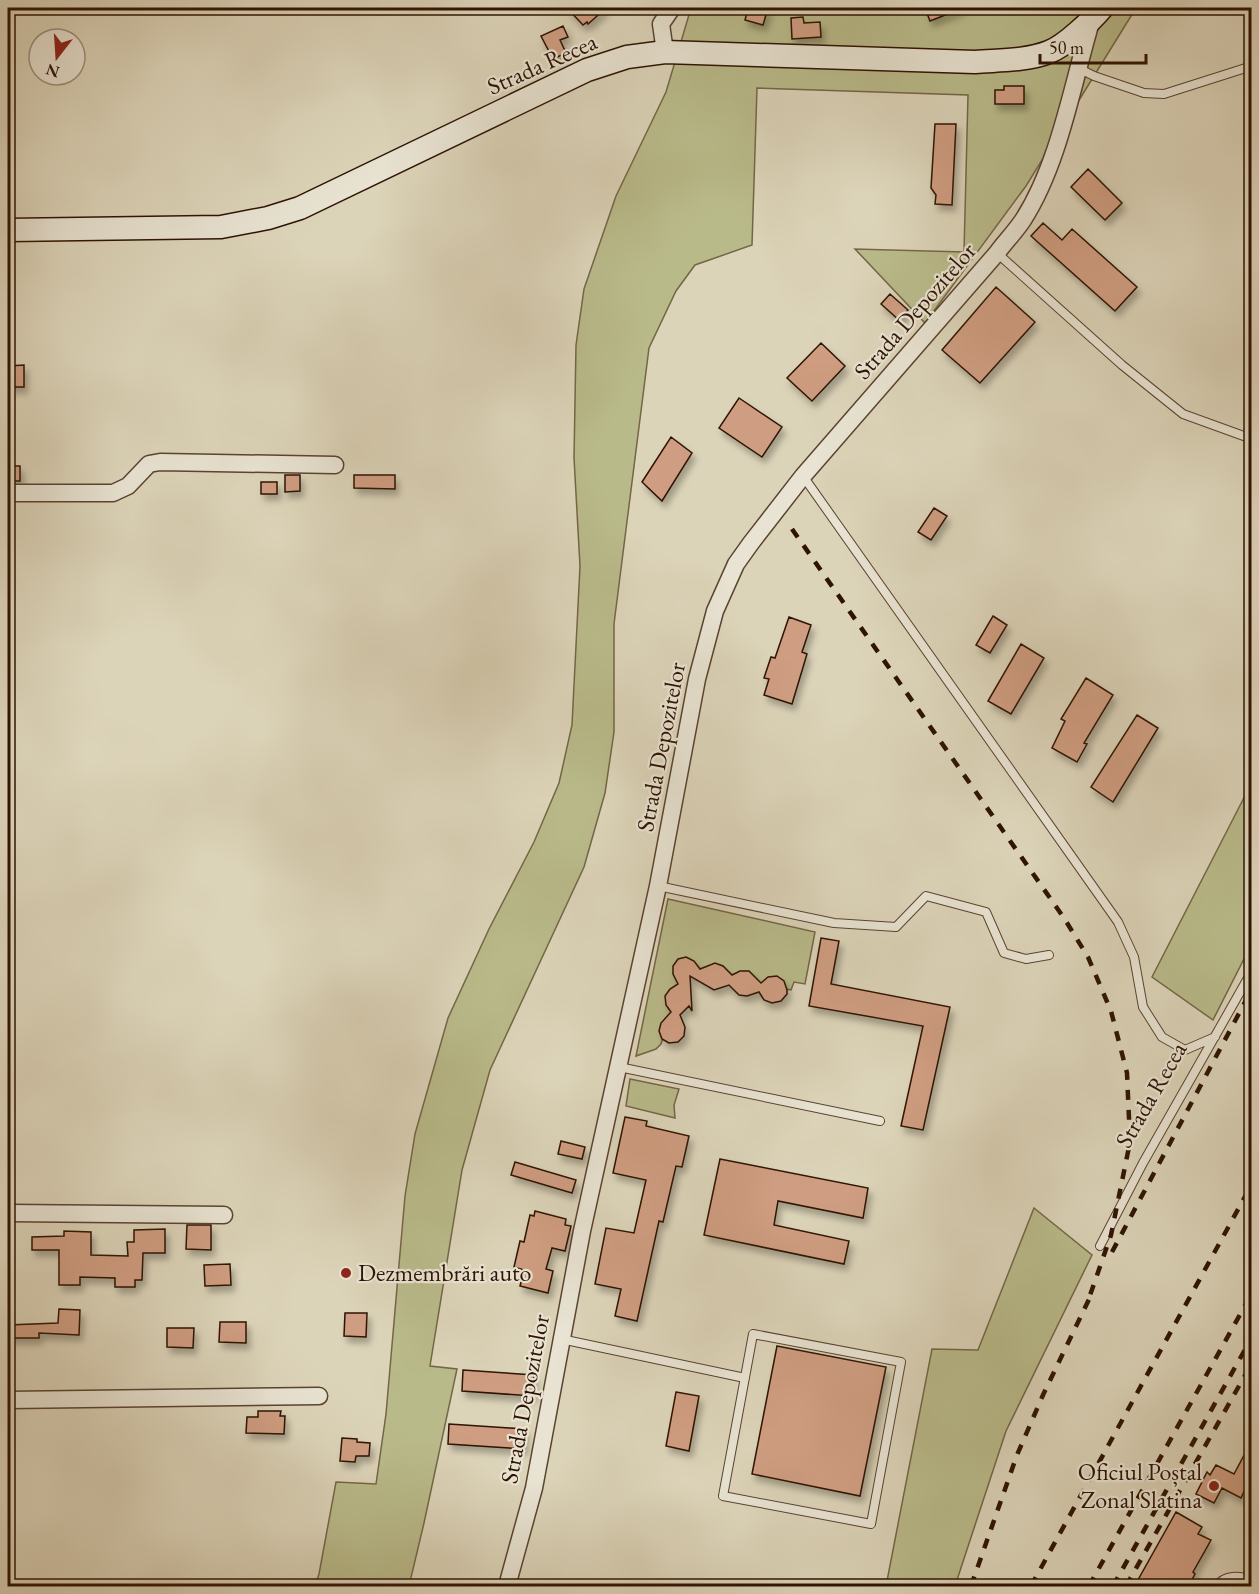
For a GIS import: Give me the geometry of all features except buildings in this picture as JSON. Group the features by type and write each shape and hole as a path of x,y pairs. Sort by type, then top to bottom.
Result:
{"main road":[{"name":"Strada Recea","path":"8,230 221,227 268,218 300,208 587,70 627,57 665,52 975,62 1017,59 1050,52 1097,15"}],"street":[{"path":"665,52 662,24 672,8"},
{"name":"Strada Depozitelor","path":"507,1587 534,1488 582,1231 658,886 697,679 715,611 736,564 803,476 1023,220 1042,182 1065,117 1077,68 1097,15"},
{"path":"8,493 113,493 128,486 149,465 160,462 335,465"},
{"path":"8,1213 224,1215"},
{"path":"8,1400 319,1396"}],"lane":[{"path":"1077,68 1144,93 1164,94 1251,66"},
{"path":"997,253 1122,365 1183,414 1251,439"},
{"path":"803,476 1118,922 1134,957 1143,1007 1162,1037 1185,1050 1215,1036"},
{"path":"658,886 834,923 896,927 926,896 986,912 1004,953 1026,959 1049,955"},
{"name":"Strada Recea","path":"1100,1246 1143,1163 1251,971"},
{"path":"619,1067 880,1121"},
{"path":"753,1334 901,1362 871,1524 723,1496 745,1378 753,1334"},
{"path":"560,1339 745,1378"},
{"path":"1217,1587 1219,1582 1229,1578 1242,1576 1251,1580"}],"green space":[{"path":"691,8 1136,8 1026,186 925,323 855,249 964,252 968,95 757,88 752,245 695,265 676,291 649,348 614,624 614,732 605,793 584,867 490,1070 462,1170 430,1366 457,1369 409,1586 315,1586 336,1482 376,1484 386,1414 405,1196 415,1134 448,1018 489,929 534,842 559,783 572,725 580,566 574,458 576,345 584,289 616,196 666,92"},
{"path":"1251,784 1251,945 1213,1020 1152,977"},
{"path":"668,899 815,932 805,984 794,982 791,990 686,971 661,1044 656,1049 636,1056"},
{"path":"630,1079 679,1089 674,1105 675,1118 626,1106"},
{"path":"1034,1208 1092,1255 1006,1431 955,1586 886,1586 932,1349 978,1350"}],"railway":[{"path":"792,529 1064,918 1088,957 1111,1011 1127,1073 1130,1142 1111,1235 1088,1301"},
{"path":"1112,1252 1252,989"},
{"path":"1031,1586 1252,1184"},
{"path":"971,1586 1017,1455 1092,1293"},
{"path":"1089,1586 1252,1293"},
{"path":"1113,1586 1252,1337"},
{"path":"1126,1586 1252,1363"}],"place":[{"name":"Dezmembrări auto","path":"346,1273"},
{"name":"Oficiul Poștal Zonal Slatina","path":"1214,1486"}]}
